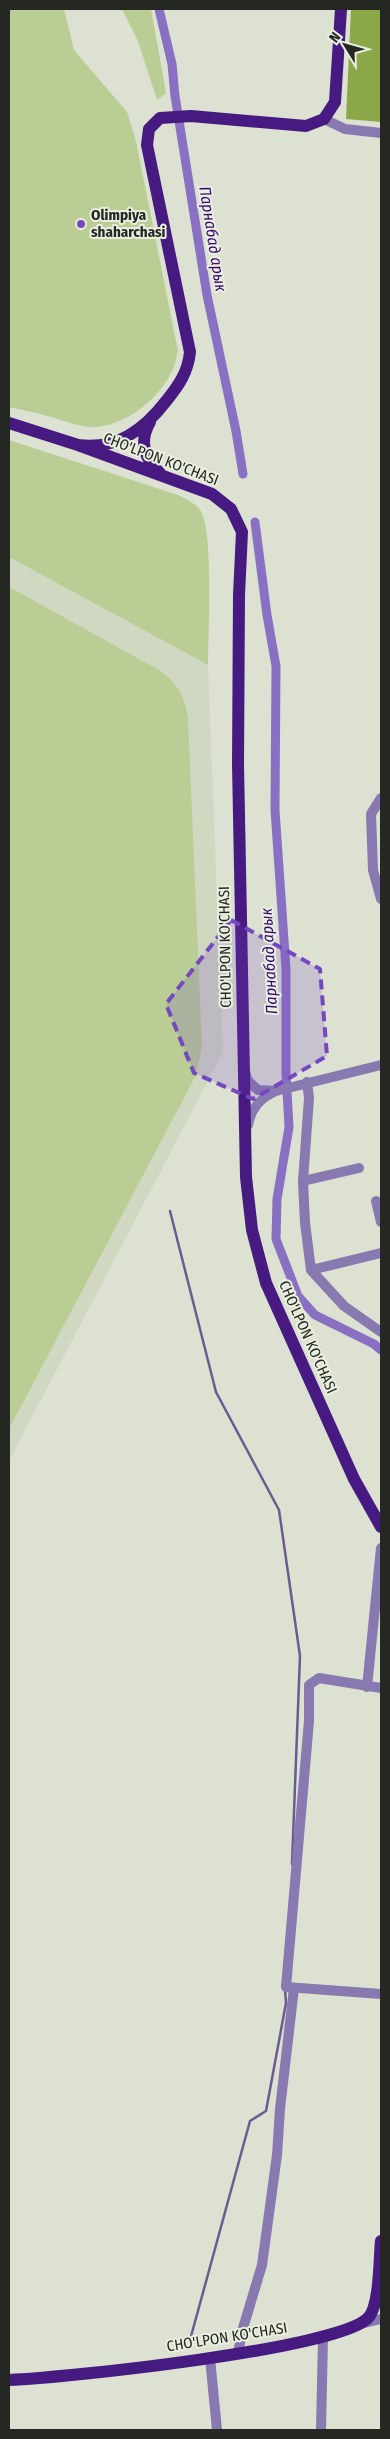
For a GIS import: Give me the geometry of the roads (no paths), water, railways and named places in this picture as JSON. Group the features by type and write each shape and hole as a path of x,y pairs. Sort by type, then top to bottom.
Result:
{"main road":[{"path":"165,477 150,462 144,446 145,434 153,418 183,378 190,352 147,145 148,132 160,118 170,117 191,116 299,126 312,125 324,119 335,102 341,9"},
{"path":"78,445 98,446 119,441 137,432 153,418"},
{"name":"CHO'LPON KO'CHASI","path":"9,423 78,445 219,498 236,515 243,537 239,595 238,764 245,1138 249,1213 256,1248 266,1282 354,1479 381,1527"},
{"path":"360,2324 370,2316 374,2306 381,2241"},
{"name":"CHO'LPON KO'CHASI","path":"9,2380 41,2379 210,2358 323,2337 342,2332 360,2324"}],"street":[{"path":"324,119 344,129 381,133"},
{"path":"381,798 371,814 373,870 381,899"},
{"path":"245,1138 252,1110 263,1098 276,1091 381,1065"},
{"path":"244,1068 248,1081 258,1090 276,1091"},
{"path":"303,1083 309,1098 304,1181 306,1239 311,1270 344,1306 381,1332"},
{"path":"304,1181 359,1168"},
{"path":"376,1202 381,1222"},
{"path":"311,1270 381,1254"},
{"path":"366,1686 381,1548"},
{"path":"381,1688 319,1678 309,1685 309,1721 286,1987 381,1994"},
{"path":"238,2353 262,2265 277,2155 280,2109 294,1988"},
{"path":"360,2324 381,2318 374,2306"},
{"path":"321,2430 323,2337"},
{"path":"210,2358 218,2430"}],"waterway":[{"name":"Парнабад арык","path":"159,9 172,64 175,96 207,295 236,431 243,474"},
{"name":"Парнабад арык","path":"255,522 267,615 276,666 275,810 286,969 286,1073 289,1127 277,1199 276,1239 298,1296 315,1315 374,1344 381,1350"},
{"path":"170,1211 216,1392 279,1510 300,1656 292,1864"},
{"path":"190,2340 250,2121 266,2111 286,2003 285,1989"}],"place":[{"name":"Olimpiya shaharchasi","path":"81,224"}]}
